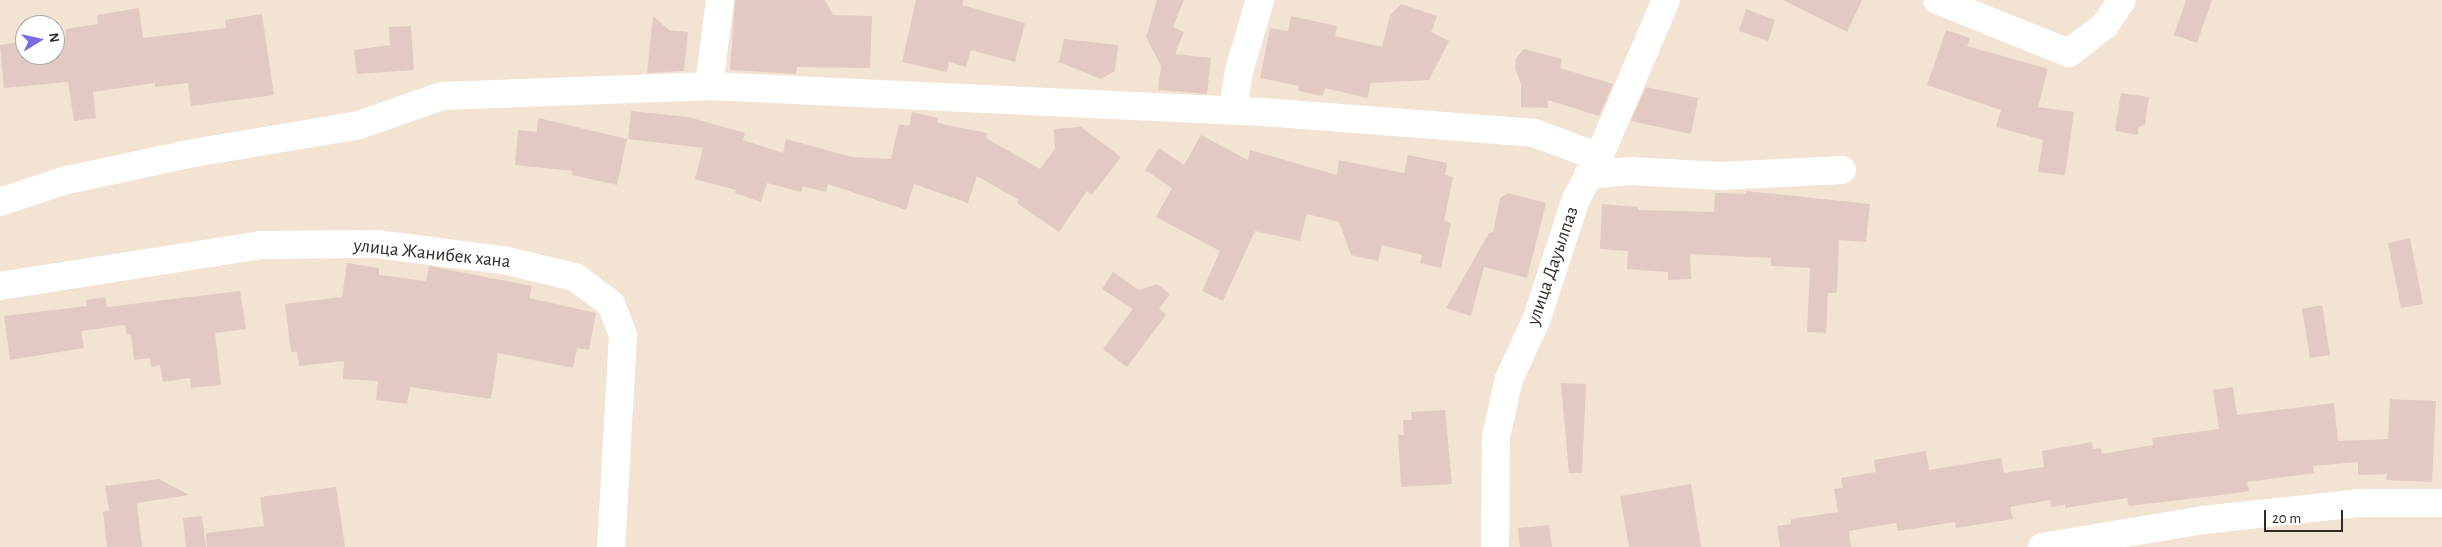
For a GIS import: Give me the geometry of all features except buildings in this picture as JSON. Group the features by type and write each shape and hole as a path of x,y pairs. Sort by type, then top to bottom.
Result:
{"street":[{"path":"708,86 720,0"},
{"path":"1233,112 1239,71 1260,0"},
{"name":"улица Дауылпаз","path":"1495,547 1496,437 1509,379 1536,318 1576,199 1594,166 1666,0"},
{"path":"1937,0 2069,53 2105,26 2122,0"},
{"path":"0,202 63,181 194,153 359,125 442,96 708,86 1233,112 1534,133 1594,166 1630,171 1722,176 1842,170"},
{"name":"улица Жанибек хана","path":"0,286 262,245 376,244 503,260 574,276 611,304 623,335 611,547"},
{"path":"2042,547 2213,519 2360,503 2442,503"}]}
